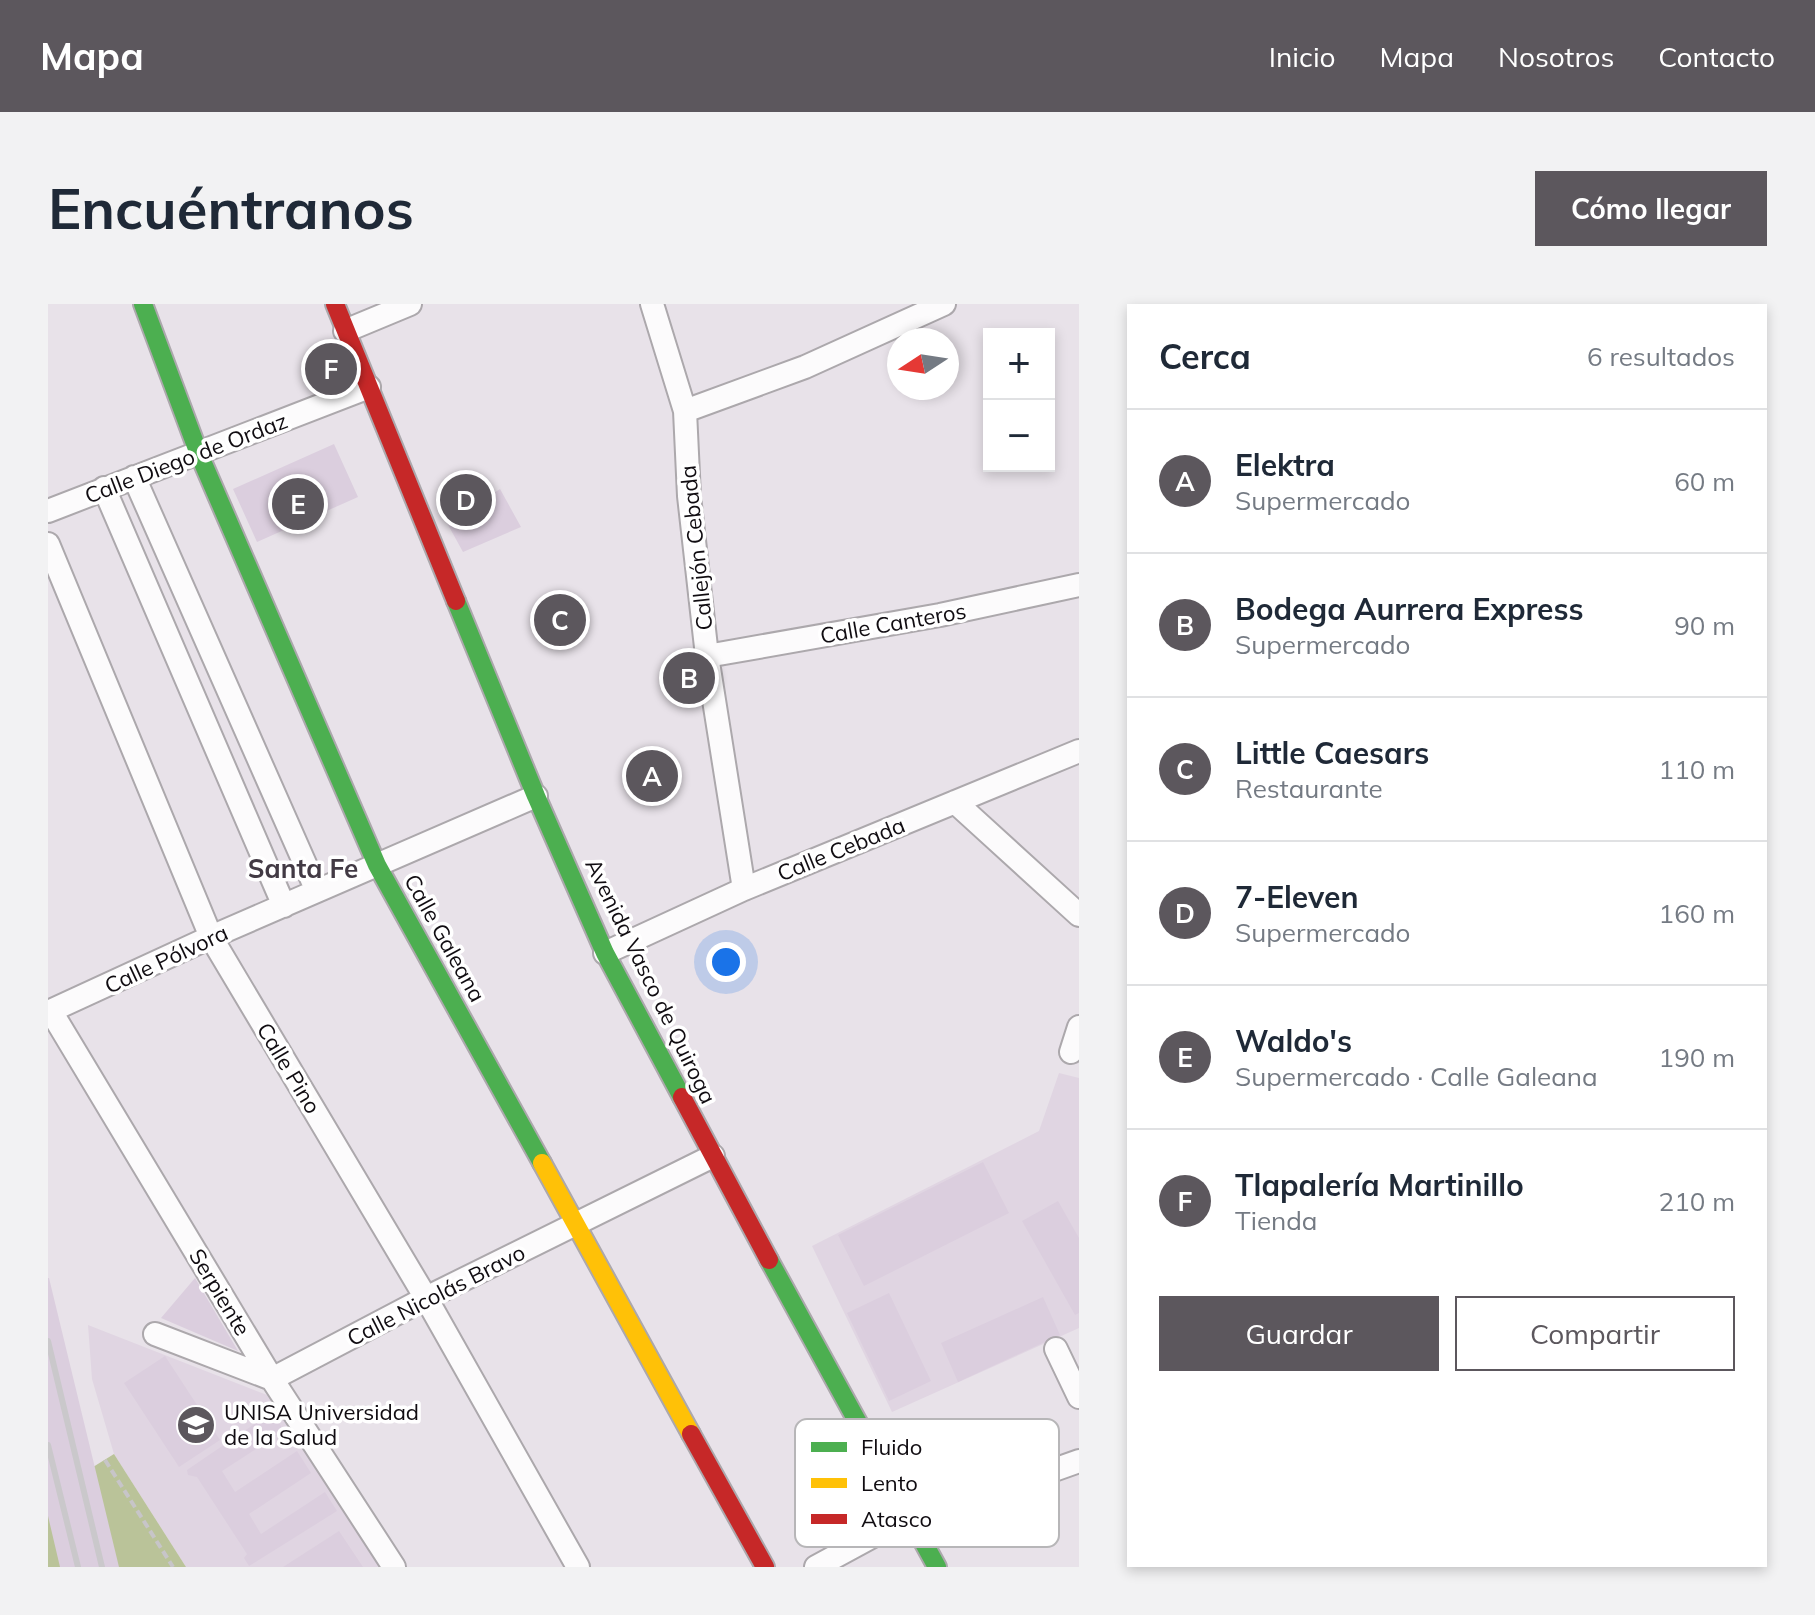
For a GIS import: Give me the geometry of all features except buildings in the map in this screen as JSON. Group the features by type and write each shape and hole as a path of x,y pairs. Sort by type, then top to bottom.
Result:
{"main road":[{"name":"Calle Galeana","path":"143,304 199,454 377,865 765,1567"},
{"name":"Avenida Vasco de Quiroga","path":"335,304 536,796 605,953 855,1419"},
{"name":"Avenida Vasco de Quiroga","path":"925,1547 937,1567"}],"street":[{"path":"345,331 410,304"},
{"name":"Callejón Cebada","path":"652,304 685,411 689,496 707,656 744,889"},
{"path":"685,411 805,367 944,304"},
{"name":"Calle Diego de Ordaz","path":"48,511 369,387"},
{"path":"134,477 317,891"},
{"path":"104,488 284,906"},
{"name":"Calle Pino","path":"48,544 211,937 426,1298 578,1567"},
{"name":"Calle Canteros","path":"707,656 940,615 1079,585"},
{"path":"184,672 214,658"},
{"name":"Calle Cebada","path":"605,953 744,889 1079,751"},
{"name":"Calle Pólvora","path":"50,1013 211,937 536,796"},
{"path":"955,802 1079,915"},
{"name":"Serpiente","path":"50,1013 272,1379 394,1567"},
{"path":"1071,1052 1079,1027"},
{"name":"Calle Nicolás Bravo","path":"272,1379 426,1298 713,1156"},
{"path":"155,1334 272,1379"},
{"path":"1056,1349 1079,1397"},
{"path":"1059,1468 1079,1461"},
{"path":"816,1567 853,1547"}],"path":[{"path":"105,1460 173,1567"}],"shaded area":[{"path":"1059,1073 1079,1078 1079,1328 892,1412 812,1246 1039,1131"},
{"name":"UNISA Universidad de la Salud","path":"88,1325 267,1395 381,1567 186,1567 114,1454 92,1379"}],"green space":[{"path":"114,1454 186,1567 48,1567 48,1495"}],"railway":[{"path":"48,1341 102,1567"},
{"path":"48,1445 78,1567"}],"traffic: fast":[{"path":"143,304 199,454 377,865 542,1163"},
{"path":"456,601 605,953 682,1097"},
{"path":"769,1260 856,1419"},
{"path":"926,1547 937,1567"}],"traffic: slow":[{"path":"542,1163 691,1434"}],"traffic: jam":[{"path":"335,304 456,601"},
{"path":"682,1097 769,1260"},
{"path":"691,1434 765,1567"}],"place":[{"name":"Tlapalería Martinillo","path":"331,369"},
{"name":"7-Eleven","path":"466,500"},
{"name":"Waldo's","path":"298,504"},
{"name":"Little Caesars","path":"560,620"},
{"name":"Bodega Aurrera Express","path":"689,678"},
{"name":"Elektra","path":"652,776"},
{"name":"UNISA Universidad de la Salud","path":"196,1425"}],"district":[{"name":"Santa Fe","path":"303,868"}]}
